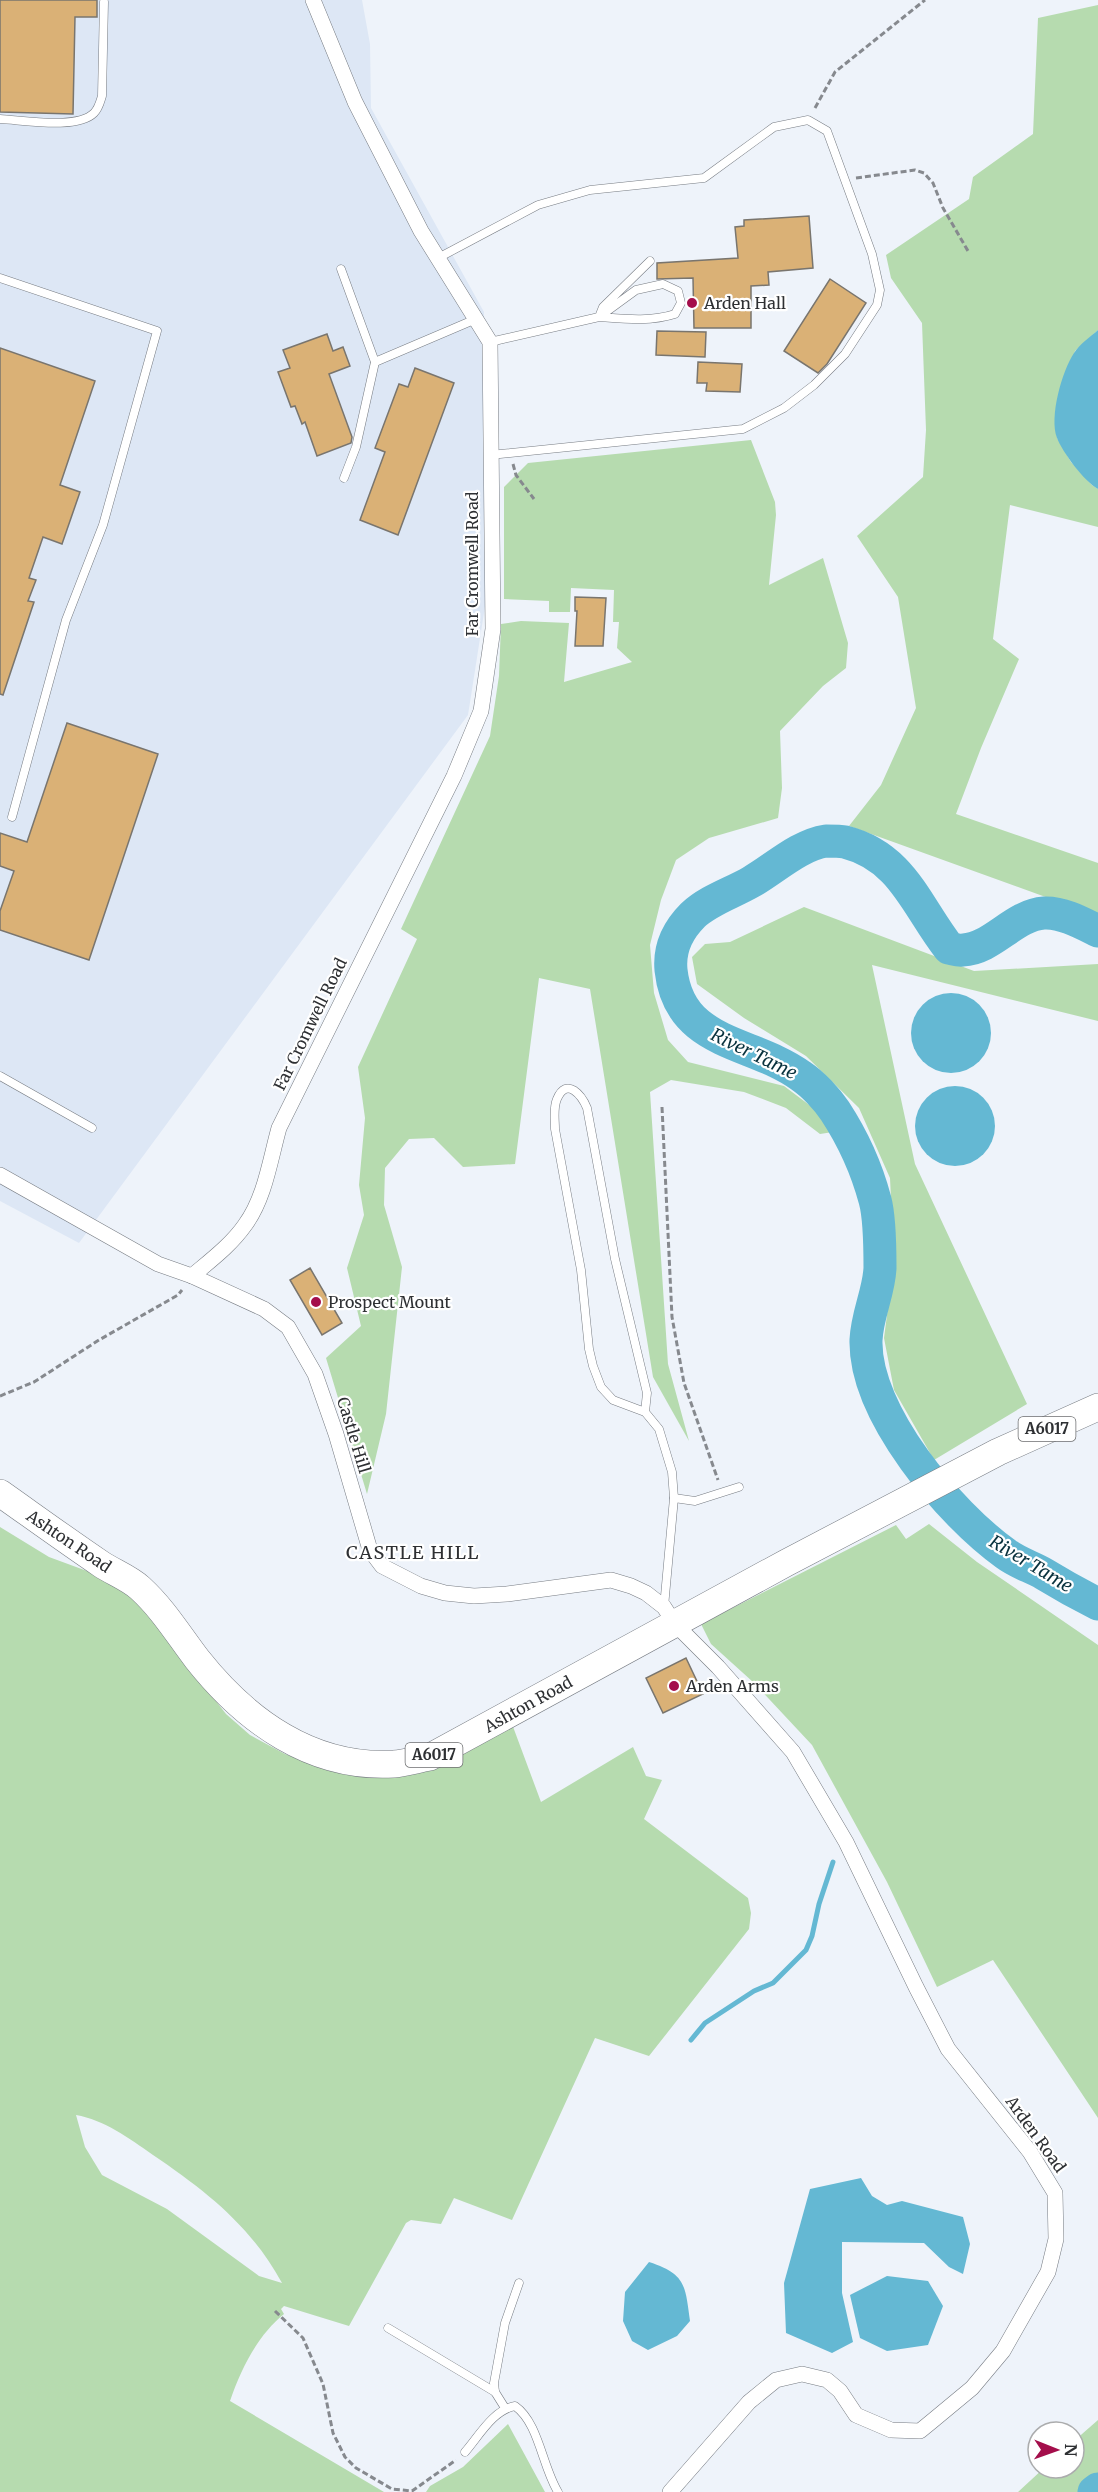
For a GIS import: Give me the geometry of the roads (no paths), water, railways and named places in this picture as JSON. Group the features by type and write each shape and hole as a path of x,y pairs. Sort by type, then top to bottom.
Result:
{"highway":[{"name":"Ashton Road","path":"0,1493 102,1564 138,1586 165,1613 198,1659 235,1702 262,1724 293,1743 326,1757 395,1764 430,1757 669,1615 904,1502 998,1452 1098,1407"}],"street":[{"path":"313,0 355,102 421,231 490,342"},
{"name":"Far Cromwell Road","path":"192,1276 224,1250 247,1223 262,1190 279,1128 454,776 481,711 493,629 490,342"},
{"name":"Castle Hill","path":"0,1175 158,1264 192,1276 264,1310 288,1327 315,1374 336,1434 370,1550 382,1566 421,1586 444,1593 474,1596 507,1594 611,1580 646,1593 669,1615"},
{"name":"Arden Road","path":"669,1615 793,1752 846,1842 948,2049 1030,2152 1055,2193 1056,2239 1048,2272 1003,2351 972,2388 920,2431 891,2430 856,2415 840,2391 827,2380 802,2374 776,2380 749,2402 670,2492"}],"lane":[{"path":"0,119 68,122 92,115 99,107 102,96 104,2"},
{"path":"438,258 538,205 590,190 704,178 774,127 808,120 827,131 872,254 880,290 878,305 845,354 814,385 784,408 743,429 490,455"},
{"path":"599,317 603,307 650,261"},
{"path":"341,269 375,362 356,447 344,478"},
{"path":"0,278 157,331 103,525 66,620 12,817"},
{"path":"490,342 599,317 640,320 662,318 675,314 681,303 678,291 663,285 636,290 599,317"},
{"path":"375,362 476,319"},
{"path":"0,1076 92,1128"},
{"path":"645,1412 647,1393 615,1259 587,1108 582,1096 575,1090 569,1089 557,1098 554,1112 555,1128 581,1270 591,1358 601,1387 613,1400 645,1412 659,1429 672,1472 674,1498 669,1615"},
{"path":"674,1498 695,1502 739,1487"},
{"path":"504,2408 495,2392 494,2383 505,2323 519,2283"},
{"path":"388,2328 495,2392"},
{"path":"465,2452 504,2408 515,2406 524,2412 530,2421 549,2477 558,2492"}],"water":[{"path":"1098,330 1098,489 1080,473 1064,451 1057,438 1055,418 1058,394 1069,361 1079,347"},
{"path":"951,993 966,996 979,1005 988,1018 991,1033 988,1048 979,1061 966,1070 951,1073 936,1070 923,1061 914,1048 911,1033 914,1018 923,1005 936,996"},
{"path":"955,1086 970,1089 983,1098 992,1111 995,1126 992,1141 983,1154 970,1163 955,1166 940,1163 927,1154 918,1141 915,1126 918,1111 927,1098 940,1089"},
{"path":"861,2178 872,2196 887,2205 902,2201 963,2217 970,2244 963,2274 949,2267 924,2243 842,2242 842,2293 853,2342 832,2353 786,2333 784,2283 810,2189"},
{"path":"649,2262 670,2271 682,2282 690,2321 677,2336 648,2350 632,2341 623,2321 625,2292"},
{"path":"887,2276 928,2281 943,2306 928,2345 887,2351 860,2338 850,2295"}],"waterway":[{"name":"River Tame","path":"1098,931 1065,916 1044,913 1023,919 974,948 960,950 949,948 895,871 865,849 845,842 826,841 796,852 751,882 699,910 679,933 671,955 671,970 677,995 688,1014 721,1038 782,1064 806,1079 832,1106 853,1143 872,1189 879,1224 878,1286 868,1322 866,1340 869,1369 879,1399 914,1459 960,1514 1006,1554 1098,1604"},
{"path":"691,2040 705,2023 754,1991 773,1983 806,1950 833,1862"},
{"name":"River Tame","path":"1094,2492 1098,2489"}],"place":[{"name":"Arden Hall","path":"692,303"},
{"name":"Prospect Mount","path":"316,1302"},
{"name":"Arden Arms","path":"674,1686"}],"district":[{"name":"CASTLE HILL","path":"413,1553"}]}
